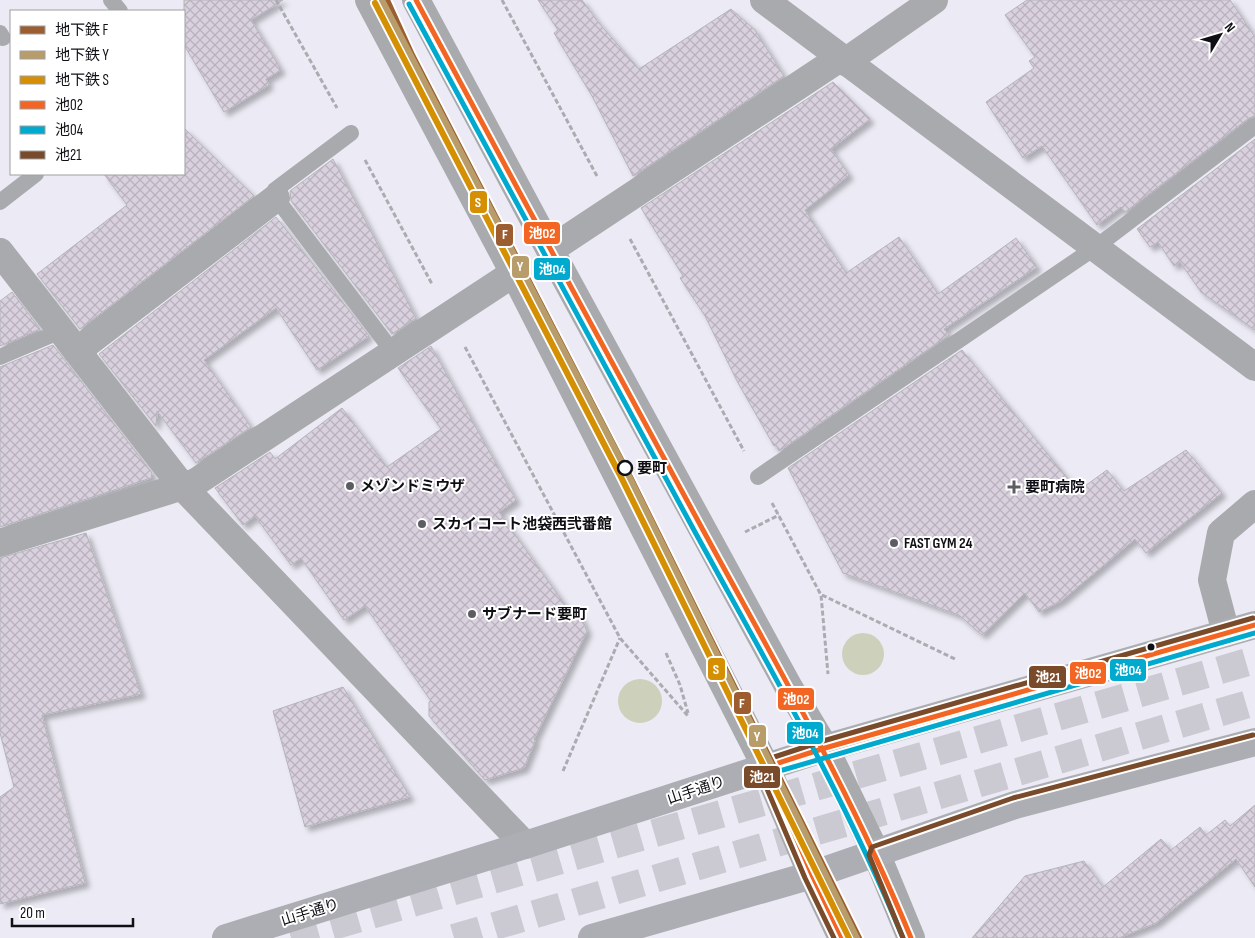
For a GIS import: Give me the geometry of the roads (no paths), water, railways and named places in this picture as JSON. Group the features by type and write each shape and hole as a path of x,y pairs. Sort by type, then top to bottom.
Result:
{"main road":[{"path":"368,0 514,273 766,767 812,875"},
{"path":"416,0 788,686 825,748 876,853"},
{"name":"山手通り","path":"226,938 525,845 825,748 1255,625"},
{"path":"596,938 812,875 1015,804 1255,742"}],"street":[{"path":"764,0 1255,367"},
{"path":"550,250 934,0"},
{"path":"69,341 276,198"},
{"path":"0,252 182,486 525,845"},
{"path":"0,543 196,482 514,273"},
{"path":"1226,633 1212,580 1221,533 1255,504"},
{"path":"876,853 911,938"},
{"path":"812,875 842,938"}],"lane":[{"path":"111,0 119,10"},
{"path":"758,478 1096,247 1255,126"},
{"path":"351,133 275,190 276,198 393,352"},
{"path":"0,202 35,175"},
{"path":"0,357 69,341"}],"tunnel":[{"path":"291,938 1255,660"},
{"path":"454,938 1255,702"}],"metro line":[{"name":"Y","path":"382,0 627,472 857,938"},
{"name":"F","path":"387,0 412,55 630,477 859,938"},
{"name":"S","path":"375,3 620,475 849,938"}],"place":[{"name":"要町","path":"625,468"},
{"name":"メゾンドミウザ","path":"350,486"},
{"name":"要町病院","path":"1014,487"},
{"name":"スカイコート池袋西弐番館","path":"422,524"},
{"name":"FAST GYM 24","path":"894,543"},
{"name":"サブナード要町","path":"472,614"}]}
